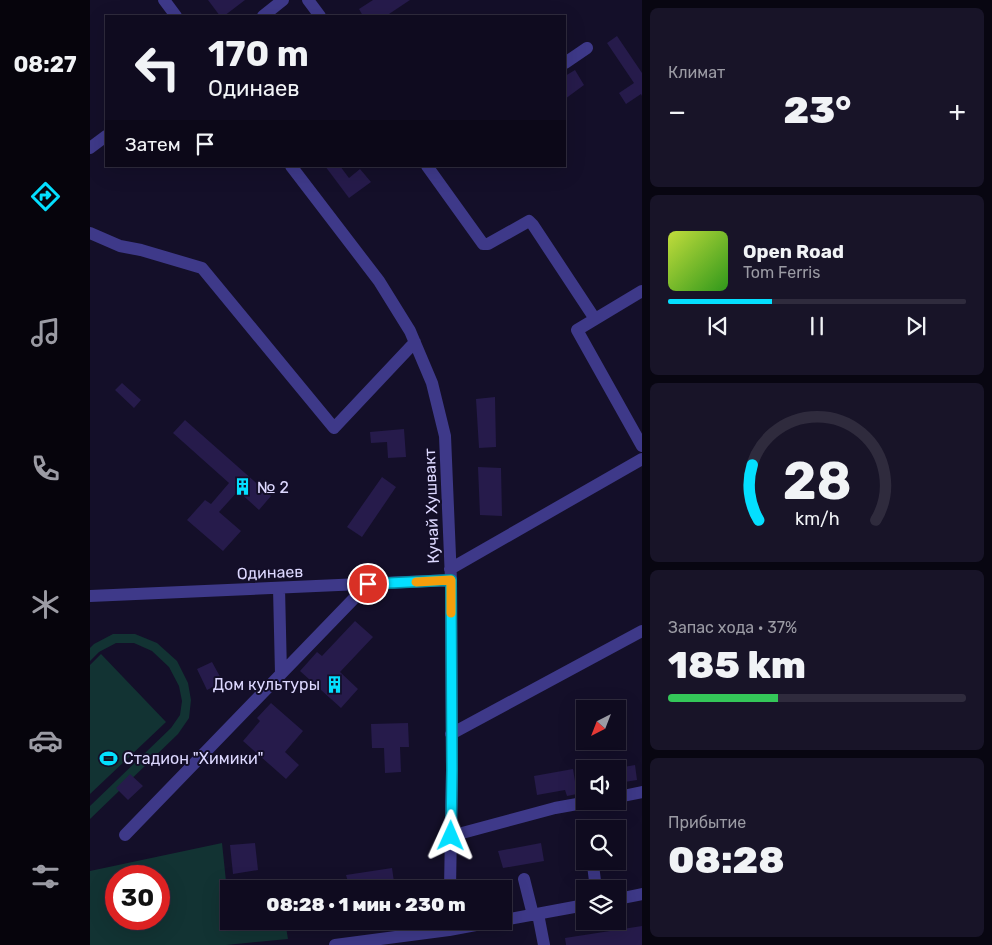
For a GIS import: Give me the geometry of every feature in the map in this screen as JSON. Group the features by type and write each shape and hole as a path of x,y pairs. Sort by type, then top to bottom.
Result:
{"street":[{"path":"164,0 175,15"},
{"path":"264,15 283,0"},
{"path":"308,0 319,15"},
{"path":"566,61 587,48"},
{"path":"90,148 105,137"},
{"name":"Кучай Хушвакт","path":"292,167 379,281 410,331 432,383 445,436 450,575 452,734 450,880"},
{"path":"428,167 483,244 488,244 529,221 595,319"},
{"path":"90,233 120,246 141,250 202,268 334,428 415,342"},
{"path":"642,291 577,330 642,446"},
{"path":"450,575 642,459"},
{"name":"Одинаев","path":"90,596 368,584 450,575"},
{"path":"125,835 368,584"},
{"path":"279,588 281,674"},
{"path":"452,734 642,631"},
{"path":"626,795 642,792"},
{"path":"451,836 555,808 576,804"},
{"path":"524,879 544,945"},
{"path":"626,897 642,894"},
{"path":"512,918 576,907"},
{"path":"335,945 425,930"}],"green space":[{"path":"113,634 135,634 157,643 177,661 188,683 191,700 189,718 178,734 90,819 90,806 171,728 180,715 182,701 179,686 169,667 152,651 134,643 116,643 99,652 90,661 90,648"},
{"name":"Стадион \"Химики\"","path":"101,654 166,722 90,794 90,665"},
{"path":"222,843 226,880 220,880 220,930 286,930 288,939 226,945 90,945 90,871 105,868 105,930 170,930 170,865 118,865"}],"building":[{"path":"208,0 245,0 225,15 219,15"},
{"path":"373,0 410,0 388,15 362,15 359,9"},
{"path":"617,36 642,73 642,96 641,94 626,104 619,93 634,83 607,43"},
{"path":"575,70 584,85 566,98 566,75"},
{"path":"326,167 341,167 349,178 360,169 371,182 349,198"},
{"path":"122,383 141,400 134,408 115,390"},
{"path":"495,397 496,447 479,448 476,399"},
{"name":"№ 2","path":"185,420 271,496 259,510 238,491 219,512 241,531 223,551 187,520 205,500 211,504 229,483 173,433"},
{"path":"404,429 406,457 388,458 387,442 371,443 370,432"},
{"path":"478,467 501,468 502,516 480,515"},
{"path":"382,477 396,487 362,537 347,527"},
{"path":"355,621 373,637 340,672 358,689 341,708 300,671 317,652 322,656"},
{"path":"212,662 223,682 207,690 197,669"},
{"path":"271,703 303,731 285,752 299,765 286,779 243,741 260,721 257,718"},
{"path":"408,723 409,747 400,747 401,772 385,773 384,748 372,748 371,724"},
{"path":"635,765 637,780 626,782 626,767"},
{"path":"573,769 576,794 567,796 565,790 537,795 534,776"},
{"name":"Стадион \"Химики\"","path":"130,774 143,786 128,800 116,788"},
{"path":"255,843 258,870 233,874 230,845"},
{"path":"541,843 544,861 503,868 498,851"},
{"path":"392,868 394,880 347,880 346,875"},
{"path":"642,926 642,945 566,945 565,938"}],"slow traffic":[{"path":"416,582 451,580 451,613"}],"place":[{"name":"№ 2","path":"243,487"},
{"name":"Дом культуры","path":"334,684"},
{"name":"Стадион \"Химики\"","path":"109,758"}],"route":[{"path":"368,584 451,580 451,836"}]}
